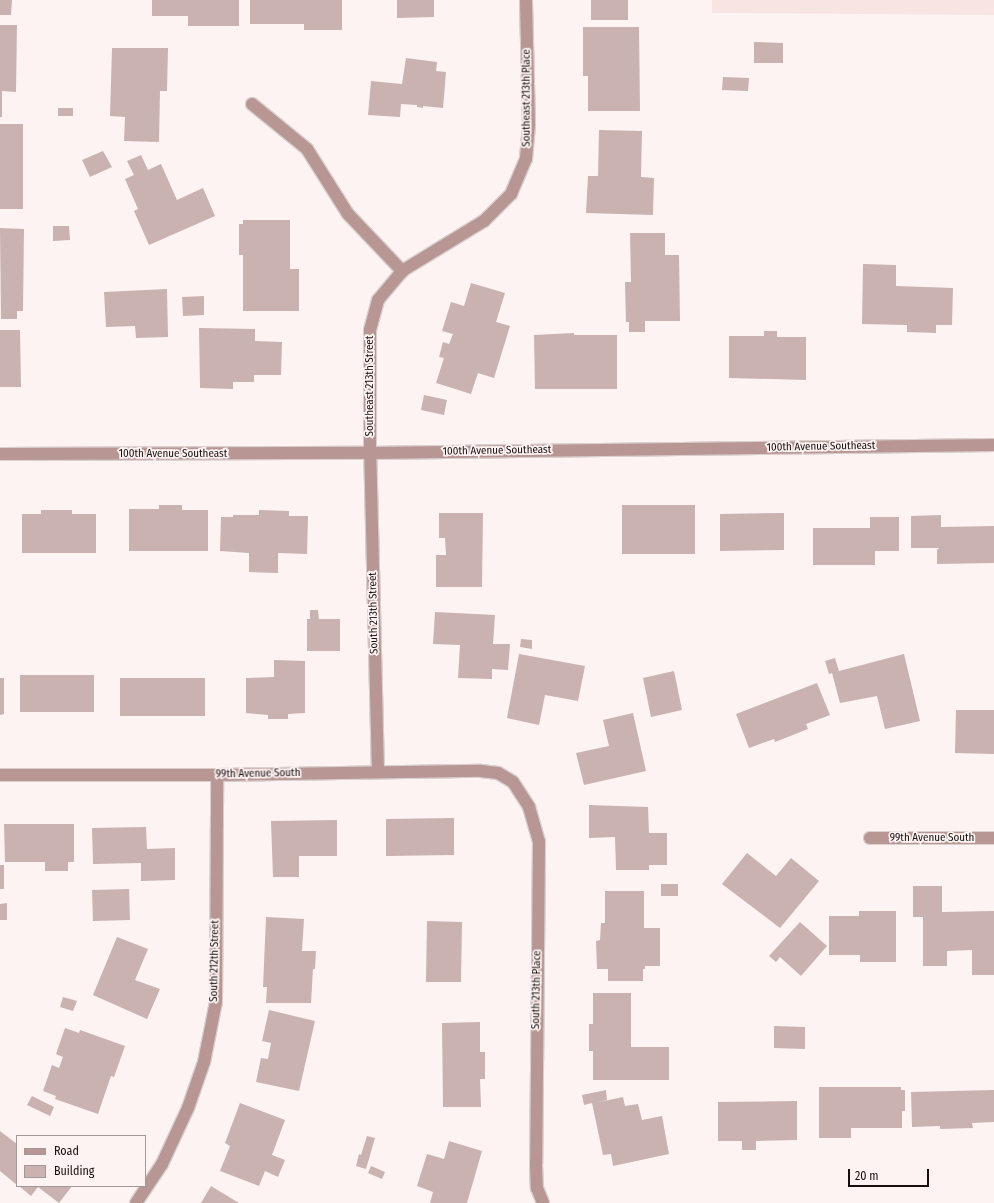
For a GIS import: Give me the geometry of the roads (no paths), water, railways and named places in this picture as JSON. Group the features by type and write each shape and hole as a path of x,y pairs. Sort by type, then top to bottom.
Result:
{"street":[{"name":"Southeast 213th Place","path":"511,194 526,159 529,124 526,0"},
{"path":"252,104 307,149 348,214 402,271"},
{"name":"Southeast 213th Street","path":"370,453 370,330 378,300 402,271 484,221 511,194"},
{"name":"100th Avenue Southeast","path":"0,454 370,453 994,445"},
{"name":"South 213th Street","path":"370,453 378,772"},
{"name":"99th Avenue South","path":"0,775 216,775 481,770 498,773 513,782"},
{"name":"South 212th Street","path":"136,1203 162,1164 188,1108 204,1062 216,1002 216,775"},
{"name":"South 213th Place","path":"513,782 529,807 539,841 536,1188 543,1203"},
{"name":"99th Avenue South","path":"870,838 994,838"}]}
